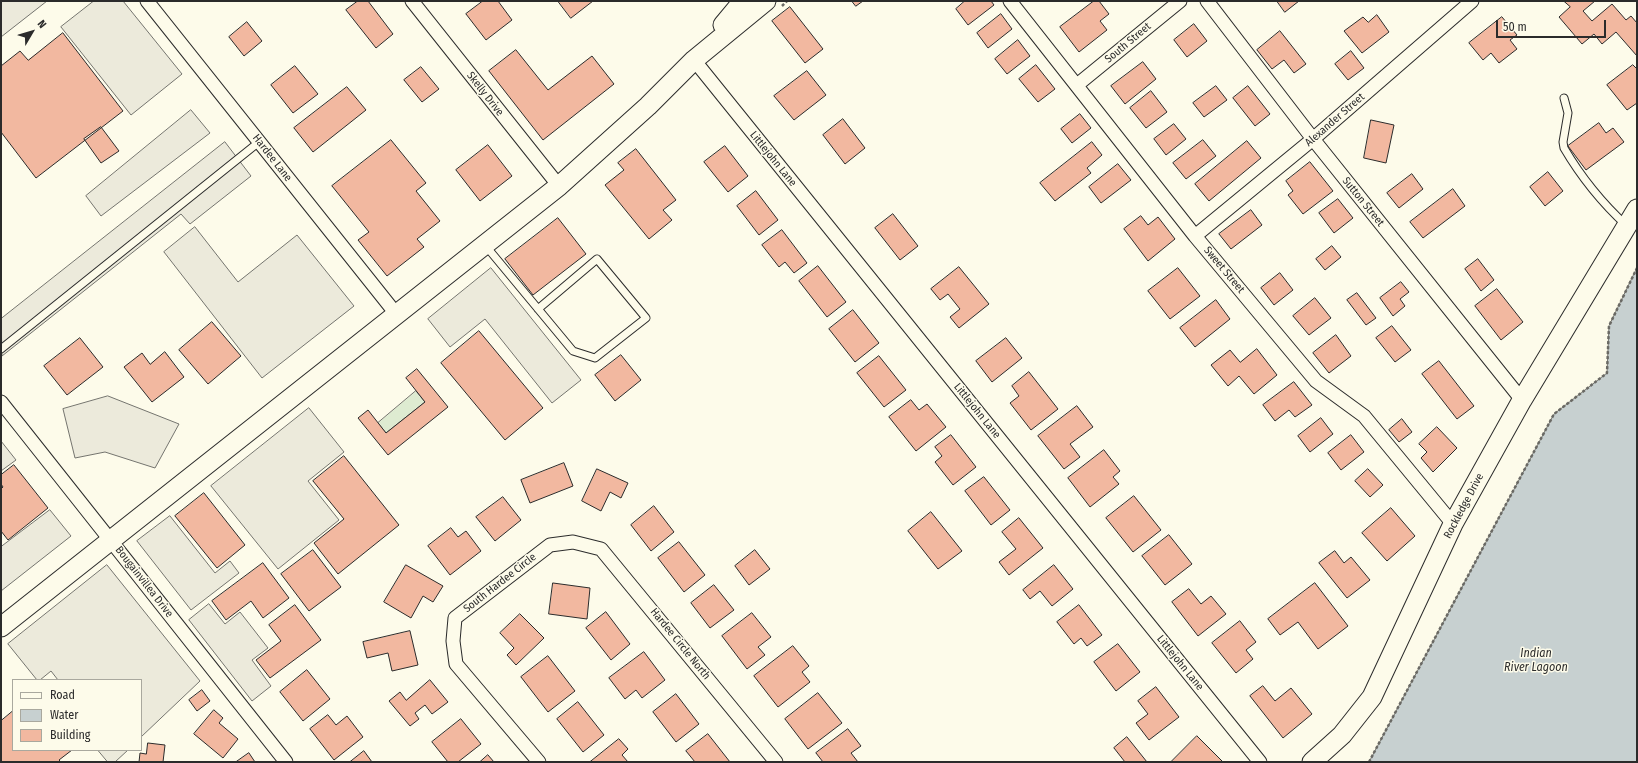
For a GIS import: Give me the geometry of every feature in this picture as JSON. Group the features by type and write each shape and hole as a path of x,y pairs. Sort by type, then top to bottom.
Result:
{"street":[{"name":"Hardee Lane","path":"147,1 397,315"},
{"name":"Skelly Drive","path":"412,1 558,186"},
{"path":"694,60 766,1"},
{"name":"Sweet Street","path":"1010,1 1195,236 1316,382 1364,416 1453,524"},
{"name":"South Street","path":"1077,86 1180,1"},
{"name":"Sutton Street","path":"1206,1 1313,139 1522,400"},
{"name":"Alexander Street","path":"1195,236 1313,139 1472,1"},
{"path":"1,628 558,186 648,106 694,60 742,2"},
{"name":"Littlejohn Lane","path":"694,60 1260,762"},
{"name":"Rockledge Drive","path":"1312,762 1342,735 1372,697 1453,524 1522,400 1637,209"},
{"name":"Bougainvillea Drive","path":"1,402 286,762"},
{"name":"South Hardee Circle","path":"539,762 456,664 453,641 455,618 550,544 573,542"},
{"name":"Hardee Circle North","path":"573,542 602,549 776,762"}],"lane":[{"path":"1564,98 1568,113 1563,142 1564,148 1590,186 1611,211 1627,226"},
{"path":"1,349 259,142"},
{"path":"485,245 573,351 595,358 646,318 597,259 538,308"}],"path":[{"path":"1369,762 1554,414 1607,373 1609,326 1637,268"}],"green space":[{"path":"416,391 425,402 386,433 378,423"}],"shaded area":[{"path":"1,1 47,1 1,37"},
{"path":"94,1 123,1 182,74 131,115 61,27"},
{"path":"191,110 210,133 101,216 86,196"},
{"path":"225,142 251,176 190,224 181,214 2,356 1,319"},
{"path":"195,227 238,282 297,235 354,306 262,378 164,252"},
{"path":"491,268 581,380 552,403 485,319 450,347 428,319"},
{"path":"108,396 179,424 155,468 105,452 75,458 63,409"},
{"path":"309,408 344,452 308,481 339,520 278,569 211,486"},
{"path":"1,441 16,460 1,471"},
{"path":"50,510 71,536 1,591 1,547"},
{"path":"170,516 215,573 230,561 239,573 191,610 137,541"},
{"path":"107,565 200,681 142,736 142,679 57,679 51,671 41,679 36,679 8,644"},
{"path":"209,604 225,624 240,612 268,648 252,660 271,686 252,701 189,620"},
{"path":"99,751 127,751 115,762 108,762"}],"water":[{"name":"Indian River Lagoon","path":"1637,268 1637,762 1369,762 1554,414 1607,373 1609,326"}],"building":[{"path":"358,1 368,1 393,34 376,48 346,10"},
{"path":"483,1 498,1 512,20 486,40 466,14"},
{"path":"558,1 593,1 571,18"},
{"path":"852,1 863,1 856,6"},
{"path":"965,1 991,1 994,5 968,25 956,9"},
{"path":"1094,1 1099,1 1109,14 1100,21 1107,30 1079,52 1060,27"},
{"path":"1277,1 1299,1 1285,12"},
{"path":"1564,1 1595,1 1583,11 1592,21 1612,4 1626,20 1631,16 1637,23 1637,56 1616,32 1602,44 1594,34 1582,44 1559,17 1570,7"},
{"path":"790,7 823,49 805,63 772,21"},
{"path":"1001,14 1012,29 988,48 977,33"},
{"path":"1377,15 1389,32 1362,53 1344,31 1363,17 1368,22"},
{"path":"1502,17 1517,35 1510,40 1517,49 1499,63 1491,53 1483,60 1469,43"},
{"path":"247,22 262,41 244,56 229,37"},
{"path":"1194,24 1207,41 1187,57 1174,40"},
{"path":"1280,31 1306,64 1294,73 1284,60 1272,69 1257,50"},
{"path":"63,33 123,111 36,178 1,132 1,66 20,51 28,60"},
{"path":"1018,40 1030,56 1007,74 995,59"},
{"path":"516,50 548,90 592,56 614,84 543,140 489,71"},
{"path":"1351,51 1364,68 1348,80 1335,64"},
{"path":"1143,62 1156,79 1125,104 1111,86"},
{"path":"1036,65 1055,89 1038,102 1019,79"},
{"path":"1633,65 1637,69 1637,103 1627,110 1607,85"},
{"path":"295,66 318,94 293,113 271,85"},
{"path":"421,67 439,89 422,102 404,80"},
{"path":"807,71 826,95 794,120 774,96"},
{"path":"1216,86 1227,100 1204,117 1193,103"},
{"path":"1248,86 1270,114 1255,126 1233,98"},
{"path":"347,87 366,110 313,152 294,128"},
{"path":"1151,91 1167,112 1146,128 1130,108"},
{"path":"1080,114 1091,128 1072,143 1061,129"},
{"path":"843,119 865,148 845,164 823,135"},
{"path":"1371,120 1394,125 1386,163 1364,158"},
{"path":"1599,123 1606,133 1613,128 1624,142 1586,170 1568,146"},
{"path":"1174,124 1186,139 1166,155 1154,139"},
{"path":"101,127 119,151 101,163 84,139"},
{"path":"391,140 426,183 416,191 440,221 417,239 424,247 387,276 358,240 369,232 332,186"},
{"path":"1203,140 1216,156 1186,179 1173,163"},
{"path":"1247,141 1261,158 1209,201 1195,184"},
{"path":"1092,142 1102,155 1087,168 1091,173 1055,201 1040,183"},
{"path":"488,145 512,176 480,201 456,170"},
{"path":"725,146 748,176 728,192 704,162"},
{"path":"636,149 676,200 663,210 672,220 649,239 605,185 624,170 618,163"},
{"path":"1310,162 1333,191 1303,214 1288,195 1293,191 1286,181"},
{"path":"1118,164 1131,180 1101,203 1089,187"},
{"path":"1548,172 1563,191 1545,206 1530,187"},
{"path":"1412,174 1423,189 1399,208 1387,193"},
{"path":"1453,189 1465,206 1423,238 1410,222"},
{"path":"756,191 778,220 759,235 737,206"},
{"path":"1338,199 1353,218 1334,233 1319,213"},
{"path":"1251,210 1262,225 1231,249 1219,234"},
{"path":"893,214 918,246 900,260 875,228"},
{"path":"1141,216 1148,225 1158,217 1175,239 1148,261 1124,229"},
{"path":"558,218 586,254 533,295 505,259"},
{"path":"782,230 807,263 794,273 785,262 779,267 762,245"},
{"path":"1332,246 1341,257 1325,270 1316,259"},
{"path":"1478,259 1494,280 1481,291 1465,269"},
{"path":"818,266 846,302 827,317 799,281"},
{"path":"959,267 989,304 959,328 950,317 960,309 948,294 940,300 931,289"},
{"path":"1178,268 1200,296 1170,319 1148,291"},
{"path":"1280,273 1293,290 1274,305 1261,288"},
{"path":"1401,282 1409,292 1400,299 1405,306 1393,316 1380,298"},
{"path":"1497,289 1523,322 1501,340 1475,306"},
{"path":"1357,293 1376,318 1366,325 1347,300"},
{"path":"1315,298 1331,318 1309,335 1293,316"},
{"path":"1216,300 1230,319 1195,347 1180,328"},
{"path":"853,310 879,343 855,362 829,329"},
{"path":"212,322 241,356 208,384 179,350"},
{"path":"1392,326 1411,350 1395,362 1376,338"},
{"path":"479,331 543,408 505,440 441,363"},
{"path":"1336,335 1351,356 1329,373 1313,353"},
{"path":"80,338 103,367 67,395 44,366"},
{"path":"1006,338 1022,358 992,382 976,361"},
{"path":"1257,349 1277,375 1254,394 1239,376 1228,386 1211,365 1230,350 1240,362"},
{"path":"165,352 184,377 152,402 124,367 142,353 150,364"},
{"path":"621,355 641,380 615,401 595,375"},
{"path":"879,356 906,390 884,407 857,373"},
{"path":"1439,361 1474,406 1457,419 1422,374"},
{"path":"417,369 448,407 388,455 358,418 368,410 386,433 425,402 406,378"},
{"path":"1029,372 1058,409 1031,430 1010,403 1019,396 1012,386"},
{"path":"1294,382 1312,405 1295,417 1289,410 1275,421 1263,405"},
{"path":"911,400 919,410 927,404 946,427 916,451 889,417"},
{"path":"1077,406 1093,427 1070,444 1080,457 1064,469 1038,436"},
{"path":"1321,418 1333,434 1310,452 1298,436"},
{"path":"1402,419 1412,432 1399,442 1389,430"},
{"path":"1437,427 1457,448 1433,472 1421,458 1427,452 1419,444"},
{"path":"951,435 976,467 953,485 935,462 942,456 935,447"},
{"path":"1351,435 1364,452 1341,470 1328,453"},
{"path":"1104,450 1120,471 1113,477 1119,484 1090,507 1068,478"},
{"path":"344,456 399,525 338,574 314,543 344,519 313,481"},
{"path":"564,463 573,486 530,503 521,480"},
{"path":"14,465 48,508 8,540 1,531 1,489 3,487 1,484 1,475"},
{"path":"597,469 628,483 621,498 610,492 601,511 582,501"},
{"path":"1368,469 1383,485 1370,497 1355,481"},
{"path":"984,477 1010,510 991,525 965,491"},
{"path":"204,493 245,545 217,568 175,516"},
{"path":"1134,496 1161,530 1133,552 1106,518"},
{"path":"503,497 521,520 495,541 476,517"},
{"path":"654,506 674,532 651,551 631,525"},
{"path":"1391,508 1415,536 1387,561 1362,533"},
{"path":"931,512 962,551 938,569 908,531"},
{"path":"1019,518 1043,548 1009,575 999,562 1016,549 1002,532"},
{"path":"451,528 458,537 466,531 481,551 450,575 428,546"},
{"path":"1169,535 1192,564 1165,585 1142,556"},
{"path":"679,542 705,575 684,592 658,558"},
{"path":"313,550 341,587 309,611 281,574"},
{"path":"755,550 770,569 749,585 735,566"},
{"path":"1335,551 1344,563 1351,557 1370,580 1347,598 1319,563"},
{"path":"263,563 289,598 263,618 251,601 226,620 212,601"},
{"path":"406,565 443,586 433,602 423,596 411,618 384,602"},
{"path":"1054,565 1073,589 1052,606 1040,591 1030,599 1023,590"},
{"path":"553,583 590,588 587,619 549,614"},
{"path":"1315,583 1348,626 1318,649 1298,622 1280,635 1268,619"},
{"path":"714,585 734,610 710,628 691,603"},
{"path":"1189,589 1201,604 1211,596 1226,614 1198,636 1172,602"},
{"path":"295,605 321,640 270,678 256,660 281,641 269,625"},
{"path":"1079,605 1102,635 1087,646 1081,638 1074,644 1057,622"},
{"path":"606,612 630,644 611,660 586,628"},
{"path":"752,613 771,637 758,647 765,655 747,669 722,636"},
{"path":"520,614 544,638 516,665 507,655 514,648 500,633"},
{"path":"1240,621 1256,642 1246,650 1253,659 1236,673 1212,643"},
{"path":"410,631 418,665 392,671 388,653 367,658 363,642"},
{"path":"1118,644 1140,672 1116,691 1094,662"},
{"path":"793,646 809,666 802,672 810,682 778,707 754,676"},
{"path":"644,652 665,680 642,698 636,690 625,699 609,678"},
{"path":"548,656 575,691 548,712 521,677"},
{"path":"307,670 330,699 303,721 280,692"},
{"path":"430,680 448,702 432,714 425,705 415,713 419,719 410,726 389,701 400,692 406,700"},
{"path":"1263,686 1275,701 1291,688 1312,714 1283,738 1250,696"},
{"path":"1156,687 1179,717 1149,740 1136,723 1148,714 1138,701"},
{"path":"202,690 210,701 197,711 189,700"},
{"path":"818,693 842,723 808,749 785,719"},
{"path":"676,694 699,724 676,742 653,712"},
{"path":"578,702 604,735 583,752 557,719"},
{"path":"214,710 223,718 219,723 238,739 223,758 194,734"},
{"path":"12,712 12,751 71,751 59,760 61,762 1,762 1,721"},
{"path":"328,715 336,725 347,716 363,737 334,760 310,729"},
{"path":"461,719 481,744 458,762 448,762 432,742"},
{"path":"848,729 861,746 851,753 858,762 823,762 816,753"},
{"path":"708,734 730,762 695,762 686,751"},
{"path":"1197,736 1223,762 1171,762"},
{"path":"1127,737 1147,762 1125,762 1114,748"},
{"path":"619,739 628,749 622,755 628,762 590,762"},
{"path":"148,743 165,745 163,762 139,762 140,753 146,754"},
{"path":"364,751 372,762 350,762"},
{"path":"249,753 255,762 236,762"},
{"path":"488,755 494,762 480,762"}]}
